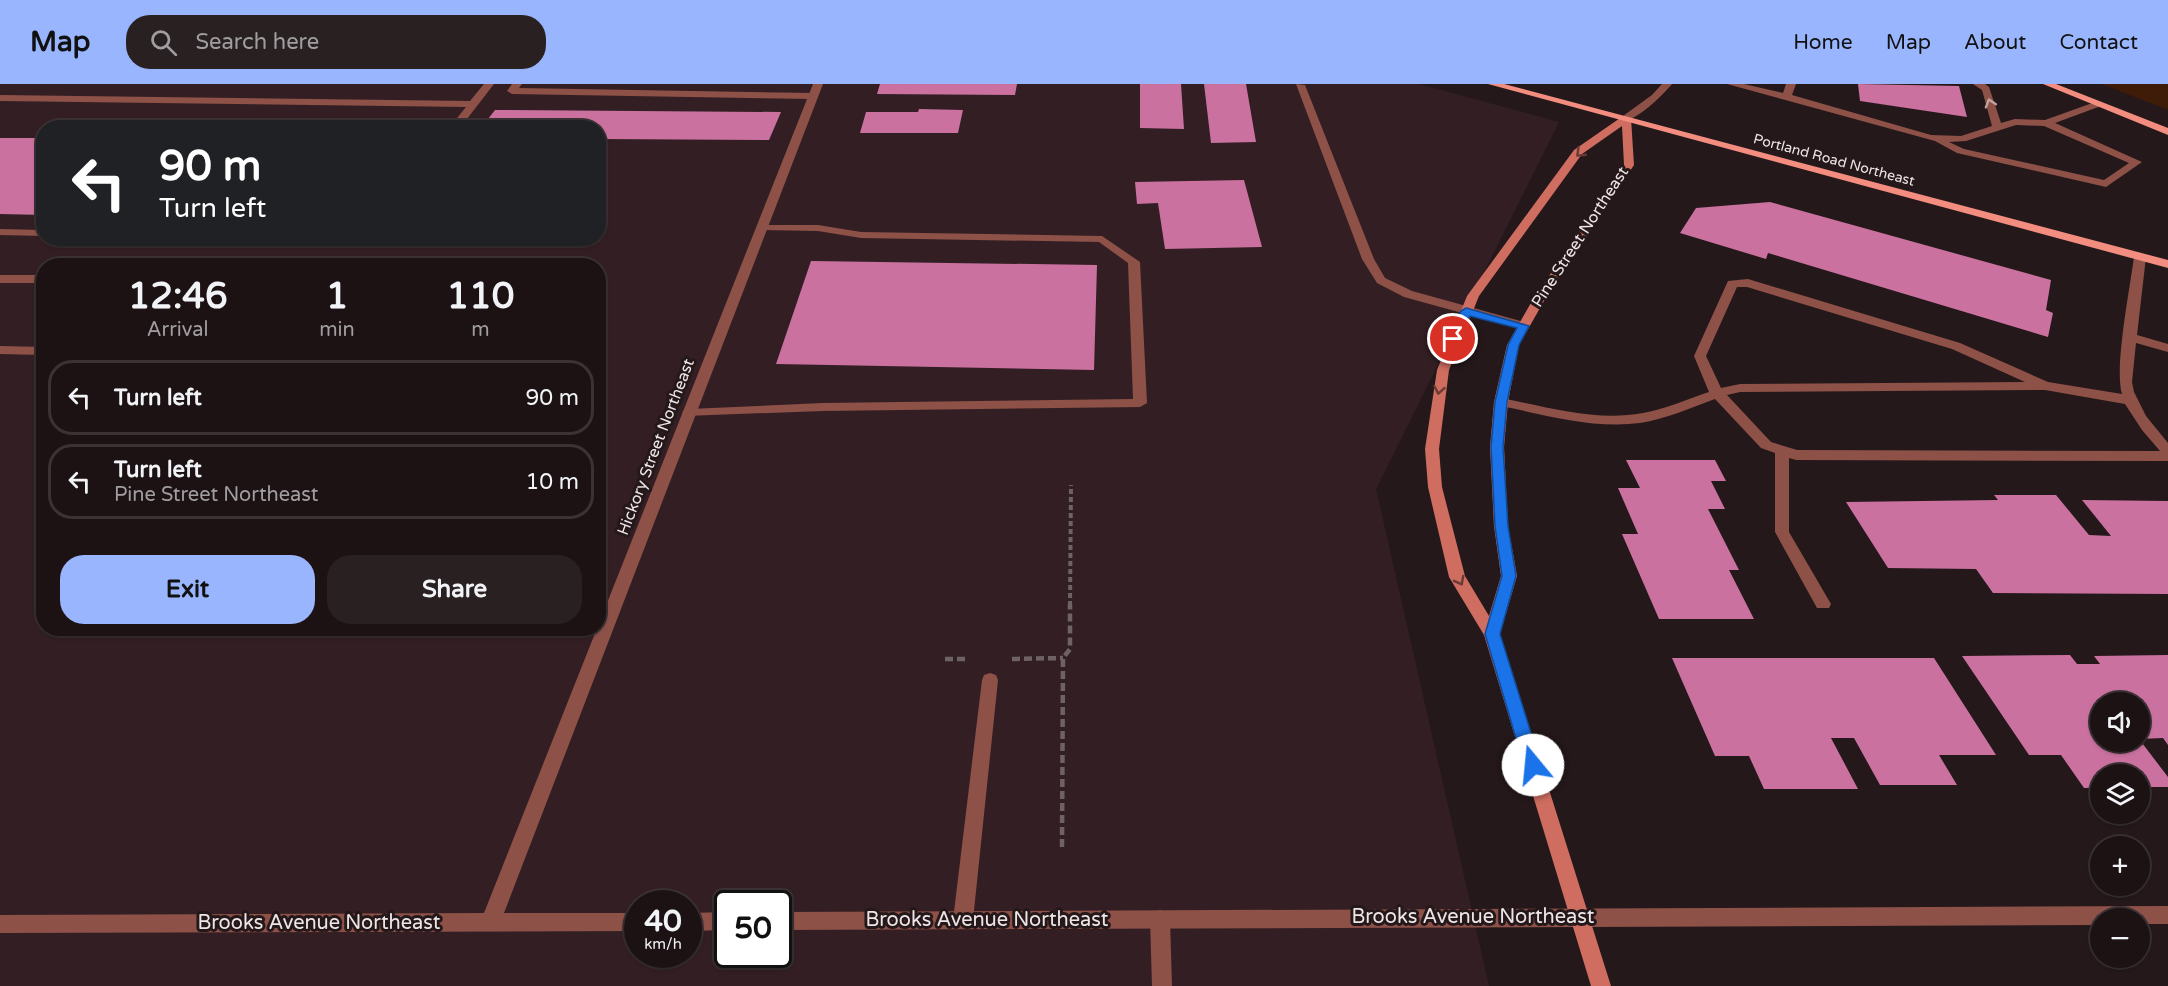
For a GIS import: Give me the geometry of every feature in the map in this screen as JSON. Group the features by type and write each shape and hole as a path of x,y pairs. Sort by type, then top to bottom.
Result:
{"main road":[{"name":"Portland Road Northeast","path":"1493,84 2168,264"},
{"path":"2048,84 2168,132"},
{"path":"1601,986 1492,634 1457,577 1435,487 1432,449 1443,369 1466,311 1497,261 1578,152 1626,118"},
{"name":"Pine Street Northeast","path":"1492,634 1509,576 1502,526 1497,447 1501,402 1513,345 1538,301 1629,165 1626,118"}],"street":[{"path":"460,120 489,84"},
{"path":"517,84 512,91 815,90"},
{"path":"1626,118 1655,97 1667,84"},
{"path":"1732,84 1787,97 1939,140 1961,151 2106,184 2137,162 2046,123 2015,122 1962,139 1939,140"},
{"path":"1787,97 1791,84"},
{"path":"1978,84 1986,89 1997,127"},
{"path":"1300,86 1368,259 1381,280 1408,294 1524,326"},
{"name":"Hickory Street Northeast","path":"606,626 815,90"},
{"path":"0,98 473,104"},
{"path":"2046,123 2098,104"},
{"path":"689,413 823,407 1140,403 1134,262 1102,239 861,235 818,228 761,228"},
{"path":"0,232 36,233"},
{"path":"2140,256 2125,382 2128,400 2149,430 2168,451"},
{"path":"0,279 36,279"},
{"path":"2046,386 1956,346 1748,283 1732,284 1700,356 1716,392 1766,446 1796,455 2168,456"},
{"path":"2130,337 2168,348"},
{"path":"0,350 36,351"},
{"path":"1501,402 1593,419 1628,420 1660,414 1716,392 1740,388 2046,386 2128,400"},
{"path":"1782,452 1782,532 1823,604"},
{"name":"Hickory Street Northeast","path":"490,923 602,636"},
{"path":"963,920 987,729 990,680"},
{"name":"Brooks Avenue Northeast","path":"792,921 2168,915"},
{"path":"1160,919 1162,986"},
{"name":"Brooks Avenue Northeast","path":"0,924 624,922"}],"path":[{"path":"1062,847 1064,658 1070,649 1071,485"}],"shaded area":[{"path":"0,84 1419,84 1559,122 1376,489 1489,986 0,986"},
{"path":"2102,84 2168,84 2168,110"}],"building":[{"path":"880,84 1017,84 1015,95 877,94"},
{"path":"1140,84 1181,84 1184,129 1140,128"},
{"path":"1204,84 1246,84 1256,142 1211,143"},
{"path":"1858,84 1959,86 1967,117 1860,101"},
{"path":"919,109 963,110 958,133 860,133 866,112 918,112"},
{"path":"495,110 781,112 769,140 606,139 606,120 487,120"},
{"path":"0,138 36,138 36,215 0,214"},
{"path":"1244,180 1262,247 1165,249 1158,203 1137,204 1135,182"},
{"path":"1770,202 2051,280 2046,310 2053,313 2048,337 1768,253 1766,259 1680,233 1696,208"},
{"path":"811,261 1097,265 1094,370 776,364"},
{"path":"1626,460 1715,460 1726,481 1711,481 1725,509 1708,509 1739,570 1729,570 1754,619 1659,619 1622,534 1638,534 1618,488 1640,488"},
{"path":"1994,495 2056,495 2089,535 2111,536 2082,500 2168,501 2168,594 1993,593 1976,569 1888,568 1846,502 1998,500"},
{"path":"2070,655 2077,664 2100,664 2094,656 2168,655 2168,745 2163,738 2150,739 2150,692 2090,692 2090,752 2149,752 2168,777 2168,787 2150,787 2150,764 2090,764 2090,788 2084,788 2061,755 2029,755 1962,656"},
{"path":"1672,658 1934,658 1996,755 1939,755 1957,785 1880,785 1854,738 1831,738 1858,789 1764,789 1749,756 1715,756"}],"route":[{"path":"1453,339 1466,311 1524,326 1513,345 1501,402 1497,447 1502,526 1509,576 1492,634 1533,765"}]}
